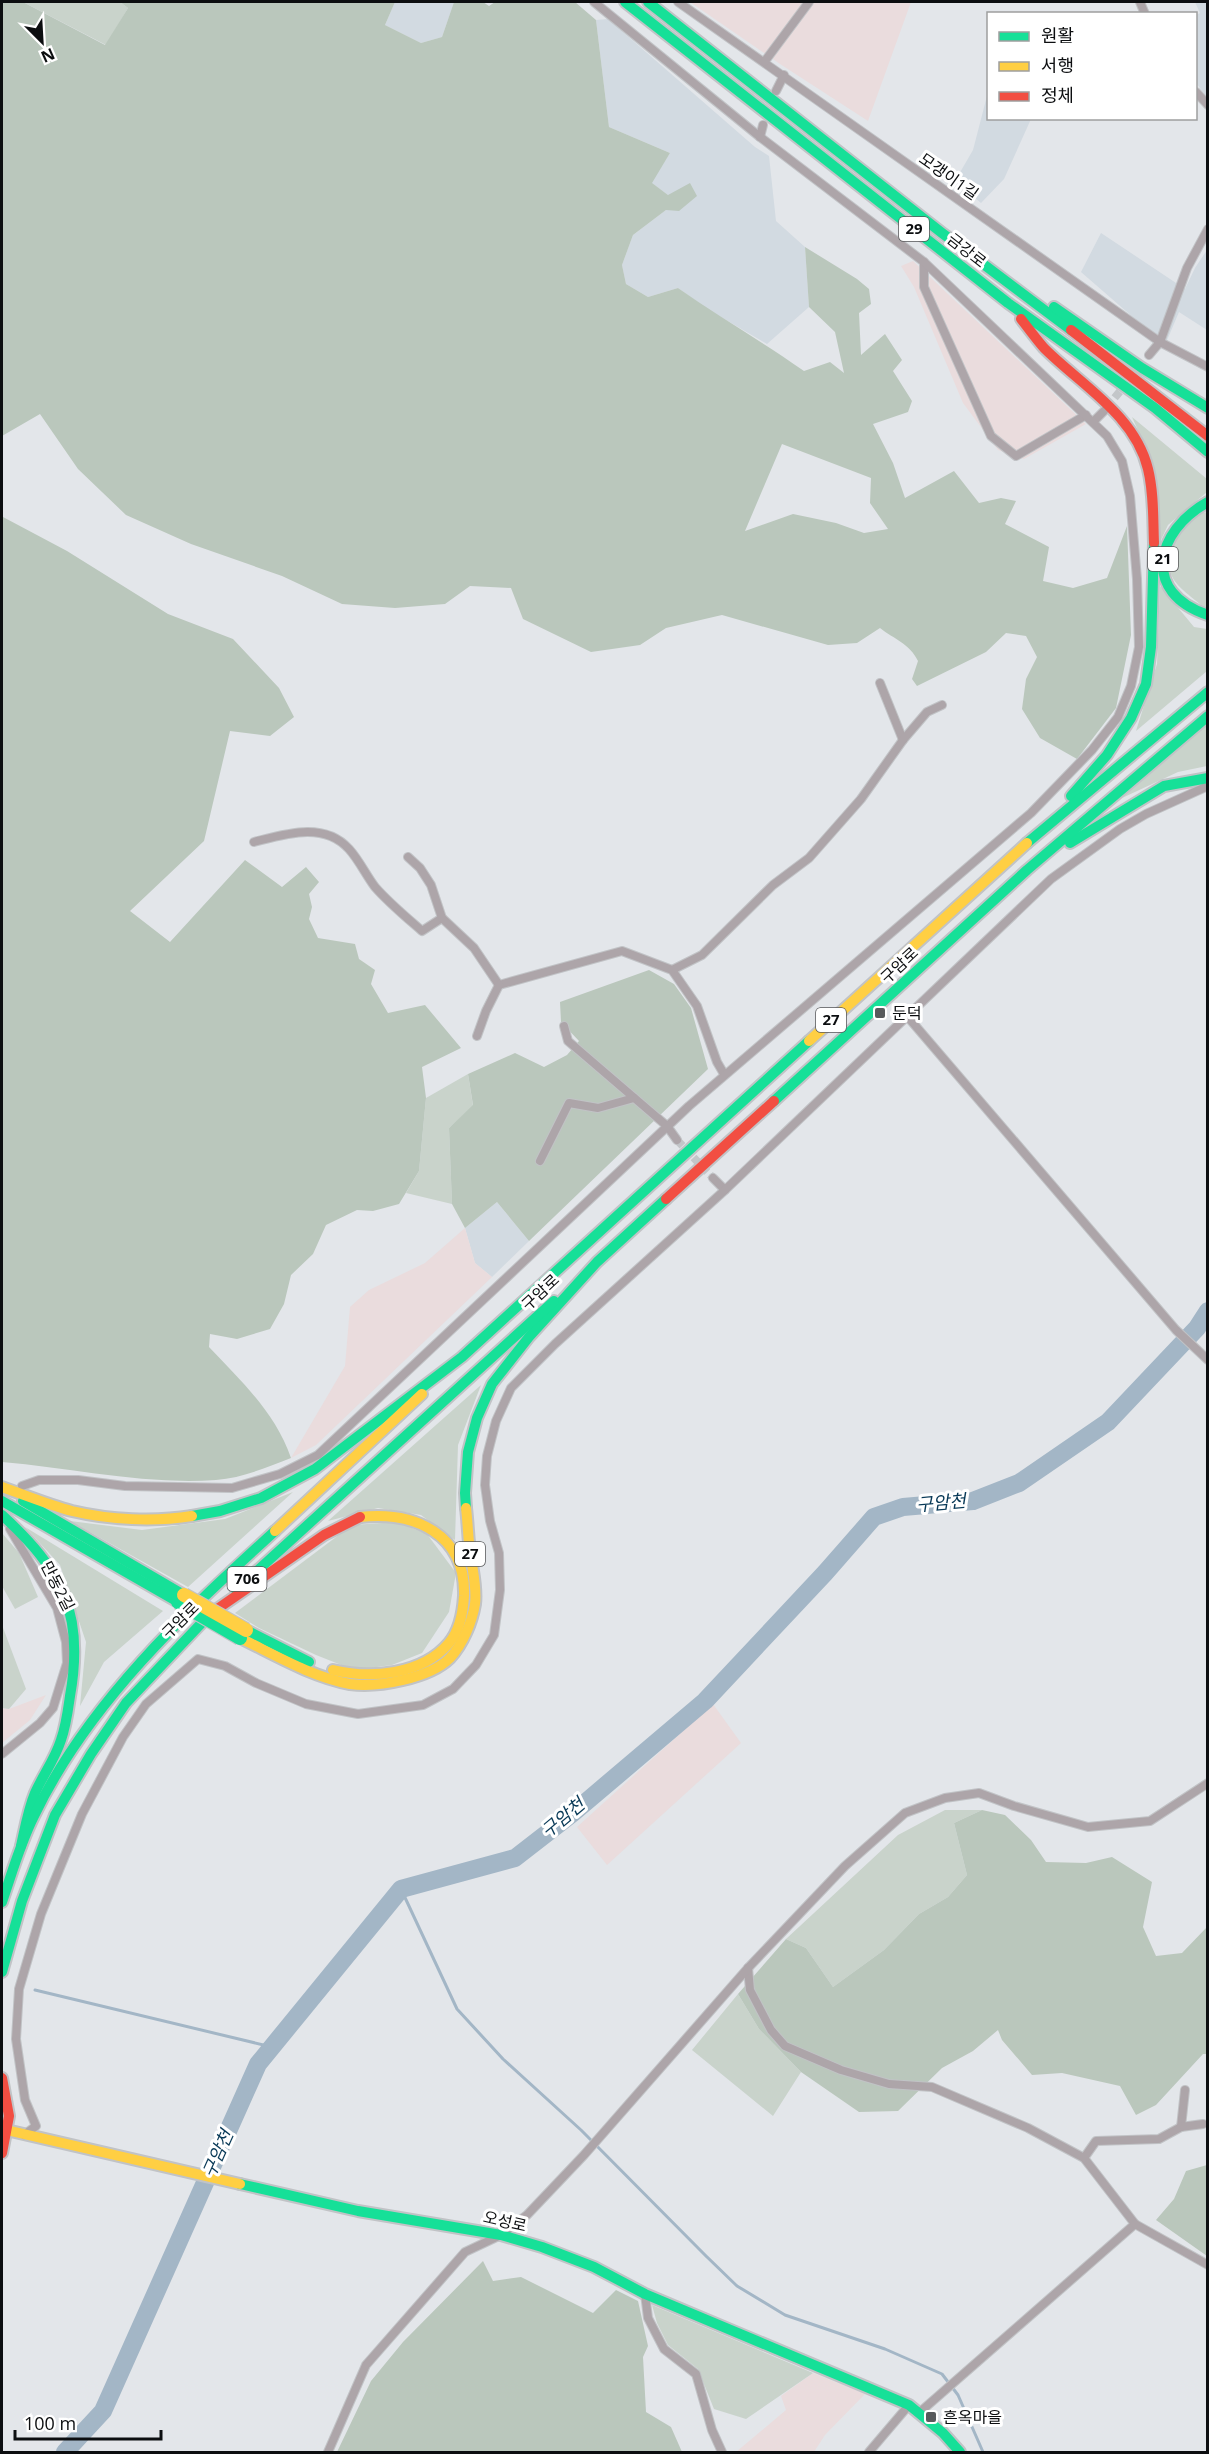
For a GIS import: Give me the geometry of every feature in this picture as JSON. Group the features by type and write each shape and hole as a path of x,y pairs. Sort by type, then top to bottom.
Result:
{"main road":[{"name":"금강로","path":"625,2 1008,303 1059,342 1155,408 1208,452"},
{"name":"금강로","path":"648,2 942,233 1160,397 1208,436"},
{"path":"942,233 957,238 1142,368 1208,408"},
{"path":"1003,863 1078,790 1107,755 1131,718 1146,684 1151,647 1154,567 1153,510 1148,469 1133,433 1102,400 1044,347 1008,303"},
{"name":"21","path":"1208,502 1196,507 1168,536 1163,569 1168,585 1182,600 1202,614 1208,615"},
{"name":"구암로","path":"2,1902 21,1846 39,1805 83,1734 129,1674 191,1608 1003,863 1208,692"},
{"name":"구암로","path":"2,1972 22,1901 55,1815 126,1703 170,1654 311,1519 362,1476 1018,878 1208,716"},
{"path":"1018,878 1081,835 1164,786 1208,778"},
{"name":"27","path":"243,1634 321,1676 352,1684 394,1683 423,1674 450,1658 469,1627 475,1602 475,1576 471,1559 465,1493 468,1452 477,1418 492,1384 529,1337 597,1262"},
{"name":"27","path":"2,1488 73,1511 125,1518 172,1519 220,1511 261,1498 315,1468 462,1357"},
{"path":"2,1488 181,1599"},
{"path":"2,1501 243,1634 315,1664 347,1674 381,1675 410,1668 432,1657 450,1642 462,1618 465,1595 459,1562 446,1540 420,1522 394,1515 356,1518 333,1529 286,1559 210,1614"},
{"path":"2,1515 31,1542 61,1584 75,1626 77,1656 76,1677 61,1743 32,1802 21,1846"},
{"path":"2,2078 9,2105 2,2153"},
{"name":"오성로","path":"5,2130 358,2211 501,2235 542,2247 594,2267 645,2294 844,2376 915,2408 960,2452"}],"street":[{"path":"22,1486 39,1480 78,1480 125,1486 232,1488 280,1474 318,1455 724,1074 859,962 1031,813 1092,750 1118,717 1131,686 1138,647 1135,539 1130,496 1122,461 1107,436 924,262 760,137 594,2"},
{"name":"모갱이1길","path":"678,2 765,61 1160,342 1208,367"},
{"path":"765,61 809,2"},
{"path":"776,91 784,75"},
{"path":"1197,93 1208,105"},
{"path":"760,137 763,124"},
{"path":"1149,355 1160,342 1187,268 1208,229"},
{"path":"924,262 924,287 991,436 1016,456 1086,415"},
{"path":"1093,422 1104,411"},
{"path":"880,683 903,740"},
{"path":"672,970 702,955 773,885 809,858 861,799 903,740 927,712 942,705"},
{"path":"24,2136 36,2126 25,2100 16,2039 22,1978 41,1914 82,1814 123,1737 146,1704 179,1673 198,1659 225,1666 256,1683 306,1704 358,1714 423,1705 453,1689 476,1665 494,1635 501,1590 499,1553 490,1521 485,1475 487,1456 496,1421 511,1388 555,1344 725,1190 1051,879 1120,829 1146,814 1208,786"},
{"path":"254,842 284,834 314,831 332,836 348,848 375,886 422,931 442,918"},
{"path":"408,856 420,868 430,885 442,918 474,948 499,985"},
{"path":"477,1036 499,985 622,951 672,970 698,1006 717,1062 724,1074"},
{"path":"907,1016 1176,1330 1208,1359"},
{"path":"564,1026 568,1041 667,1126 677,1140"},
{"path":"540,1161 569,1103 598,1108 634,1098"},
{"path":"713,1178 725,1190"},
{"name":"만동2길","path":"2,1522 12,1530 57,1608 66,1642 67,1663 54,1708 40,1723 2,1754"},
{"path":"328,2452 366,2365 465,2252 501,2235 527,2216 585,2155 748,1968 845,1866 905,1813 945,1798 979,1793 1014,1806 1088,1827 1150,1821 1208,1783"},
{"path":"748,1968 750,1990 771,2030 785,2046 841,2070 889,2084 932,2086 1028,2128 1084,2158 1135,2224 1208,2265"},
{"path":"1181,2127 1185,2090"},
{"path":"1084,2158 1096,2141 1159,2139 1181,2127 1203,2124"},
{"path":"870,2452 915,2408 942,2392 1135,2224"},
{"path":"645,2294 648,2318 664,2349 696,2374 712,2430 722,2452"}],"shaded area":[{"path":"2,2 23,2 105,45 128,8 120,2 395,2 385,25 421,43 442,37 454,2 483,2 489,6 495,2 575,2 596,20 609,127 670,153 652,183 668,195 690,183 697,196 679,211 666,210 633,235 622,265 626,284 648,297 678,288 804,371 830,362 844,373 835,332 809,307 805,247 869,289 871,304 859,313 861,355 885,334 902,360 893,371 912,401 908,412 873,424 893,463 905,498 954,471 979,503 1001,498 1016,501 1005,524 1049,547 1043,581 1073,588 1107,578 1127,526 1131,635 1116,708 1077,759 1040,738 1022,709 1026,679 1037,657 1026,636 1006,633 986,652 917,686 912,679 918,661 915,655 880,628 857,643 828,645 722,615 666,628 640,645 591,652 523,619 511,588 470,586 445,604 395,608 342,604 282,576 191,544 126,515 78,469 40,414 2,436","holes":["782,444 871,478 870,503 888,529 864,533 836,523 793,514 745,531"]},
{"path":"23,2 120,2 128,8 106,45"},
{"path":"395,2 454,2 442,37 421,43 385,25"},
{"path":"690,2 911,2 868,121"},
{"path":"1195,2 1207,2 1207,97 1197,84 1197,14 1200,13"},
{"path":"608,19 755,147 769,156 776,221 805,247 809,307 767,344 709,310 678,288 648,297 626,284 622,265 633,235 666,210 668,195 651,183 670,153 609,127 596,20"},
{"path":"987,96 987,120 1031,120 1004,179 981,203 955,181 973,150"},
{"path":"1101,233 1185,289 1207,250 1207,330 1179,312 1165,345 1081,272"},
{"path":"913,261 1086,424 1024,459 998,450 963,403 914,287 901,266"},
{"path":"1132,417 1207,479 1207,492 1168,525 1160,542 1145,446"},
{"path":"1207,512 1207,607 1201,605 1176,583 1169,565 1176,535 1189,520"},
{"path":"3,517 67,551 168,614 233,639 279,688 294,717 270,736 230,731 204,841 130,911 170,942 245,860 282,887 306,867 319,882 309,894 312,907 309,919 318,938 355,944 359,959 375,970 371,984 388,1013 425,1005 461,1048 422,1067 426,1098 419,1171 399,1204 373,1211 357,1210 326,1225 313,1254 291,1275 284,1304 270,1329 237,1339 210,1334 209,1347 267,1412 291,1458 255,1472 216,1480 162,1480 2,1462"},
{"path":"1160,586 1194,627 1207,629 1207,671 1136,731 1157,664"},
{"path":"1207,725 1207,766 1178,772 1122,798"},
{"path":"649,970 674,984 691,1008 708,1069 529,1241 497,1202 465,1228 452,1204 449,1128 473,1105 468,1074 515,1053 544,1067 567,1055 579,1041 561,1022 560,1002"},
{"path":"468,1074 473,1106 449,1128 452,1204 406,1193 419,1171 426,1098"},
{"path":"497,1202 529,1241 492,1277 475,1263 465,1228"},
{"path":"465,1228 475,1263 492,1277 316,1445 291,1458 345,1366 350,1307 369,1290 425,1263"},
{"path":"481,1385 458,1445 455,1540 421,1515 378,1508 328,1521"},
{"path":"293,1492 188,1587 70,1521 142,1530 225,1519"},
{"path":"397,1522 427,1534 456,1573 449,1612 422,1653 392,1665 354,1670 259,1628 235,1613 352,1525"},
{"path":"25,1527 163,1611 104,1662 80,1706 86,1642 60,1565"},
{"path":"2,1533 19,1553 38,1597 15,1609 2,1586"},
{"path":"2,1625 26,1689 9,1709 2,1708"},
{"path":"46,1695 30,1720 2,1743 2,1708 9,1709"},
{"path":"713,1704 741,1743 607,1865 577,1827"},
{"path":"945,1810 982,1810 954,1823 967,1875 948,1897 919,1914 884,1950 833,1987 806,1948 786,1939 898,1835"},
{"path":"982,1810 1005,1815 1031,1840 1046,1862 1086,1863 1112,1857 1152,1882 1143,1927 1156,1956 1182,1953 1207,1927 1207,2054 1203,2054 1156,2105 1136,2115 1120,2086 1062,2073 1032,2075 1002,2040 998,2030 973,2051 942,2068 898,2111 859,2112 801,2072 759,2029 738,1994 786,1939 806,1948 833,1987 884,1950 919,1914 948,1897 967,1875 954,1823"},
{"path":"738,1994 759,2029 801,2072 773,2116 692,2050"},
{"path":"1208,2165 1207,2256 1156,2220 1174,2199 1186,2171"},
{"path":"483,2261 493,2281 521,2277 593,2313 616,2290 638,2301 648,2346 643,2357 646,2412 671,2427 682,2452 337,2452 371,2381 403,2342"},
{"path":"652,2305 813,2373 746,2419 714,2409 698,2369 668,2345 657,2323"},
{"path":"813,2373 865,2394 825,2435 814,2452 736,2452 786,2410 781,2396"}],"waterway":[{"name":"구암천","path":"65,2452 103,2411 258,2064 401,1889 515,1858 573,1813 705,1701 874,1517 903,1507 973,1501 1019,1483 1108,1422 1197,1328 1208,1311"},
{"path":"401,1889 457,2009 503,2059 581,2130 737,2286 785,2315 885,2349 942,2374 958,2395 983,2452"},
{"path":"35,1990 272,2047"}],"tunnel":[{"path":"1107,407 1126,384"},
{"path":"677,1140 713,1178"}],"traffic: fast":[{"path":"625,2 1008,303 1155,408 1208,452"},
{"path":"648,2 942,233 1071,330"},
{"path":"1054,307 1142,368 1208,408"},
{"path":"1208,502 1190,514 1176,529 1167,545 1163,561 1165,577 1172,592 1187,605 1208,615"},
{"path":"1071,796 1107,755 1131,718 1146,684 1151,647 1154,543"},
{"path":"1027,843 1208,692"},
{"path":"774,1101 1027,870 1208,716"},
{"path":"1070,843 1164,786 1208,778"},
{"path":"192,1516 220,1511 261,1498 315,1469 462,1357 809,1041"},
{"path":"466,1508 468,1452 477,1418 492,1384 529,1337 597,1262 666,1199"},
{"path":"236,1590 554,1301"},
{"path":"2,1501 178,1602"},
{"path":"23,1501 184,1595"},
{"path":"2,1515 23,1535 54,1575 71,1617 74,1640 74,1667 64,1729 56,1754 33,1799 21,1846"},
{"path":"2,1902 20,1848 34,1816 56,1775 82,1735 110,1698 173,1628 275,1531"},
{"path":"178,1602 240,1638"},
{"path":"2,1972 22,1901 55,1815 91,1754 126,1703 212,1612"},
{"path":"246,1630 309,1662"},
{"path":"240,2184 358,2211 501,2235 542,2247 594,2267 645,2294 909,2405 943,2433 960,2452"}],"traffic: slow":[{"path":"809,1041 1027,843"},
{"path":"275,1531 422,1394"},
{"path":"2,1487 63,1509 87,1514 132,1519 192,1516"},
{"path":"240,1638 308,1671 350,1684 389,1683 417,1676 441,1665 450,1658 463,1640 475,1604 466,1508"},
{"path":"333,1670 379,1674 395,1672 425,1662 449,1643 456,1633 462,1615 464,1596 462,1575 456,1557 446,1542 433,1531 418,1523 400,1518 360,1517"},
{"path":"184,1595 246,1630"},
{"path":"2,2129 240,2184"}],"traffic: jam":[{"path":"1021,319 1044,348 1105,402 1131,433 1141,450 1150,478 1154,543"},
{"path":"1071,330 1208,436"},
{"path":"666,1199 774,1101"},
{"path":"210,1614 324,1535 360,1517"},
{"path":"2,2078 9,2116 2,2153"}],"place":[{"name":"둔덕","path":"880,1013"},
{"name":"흔옥마을","path":"931,2417"}]}
